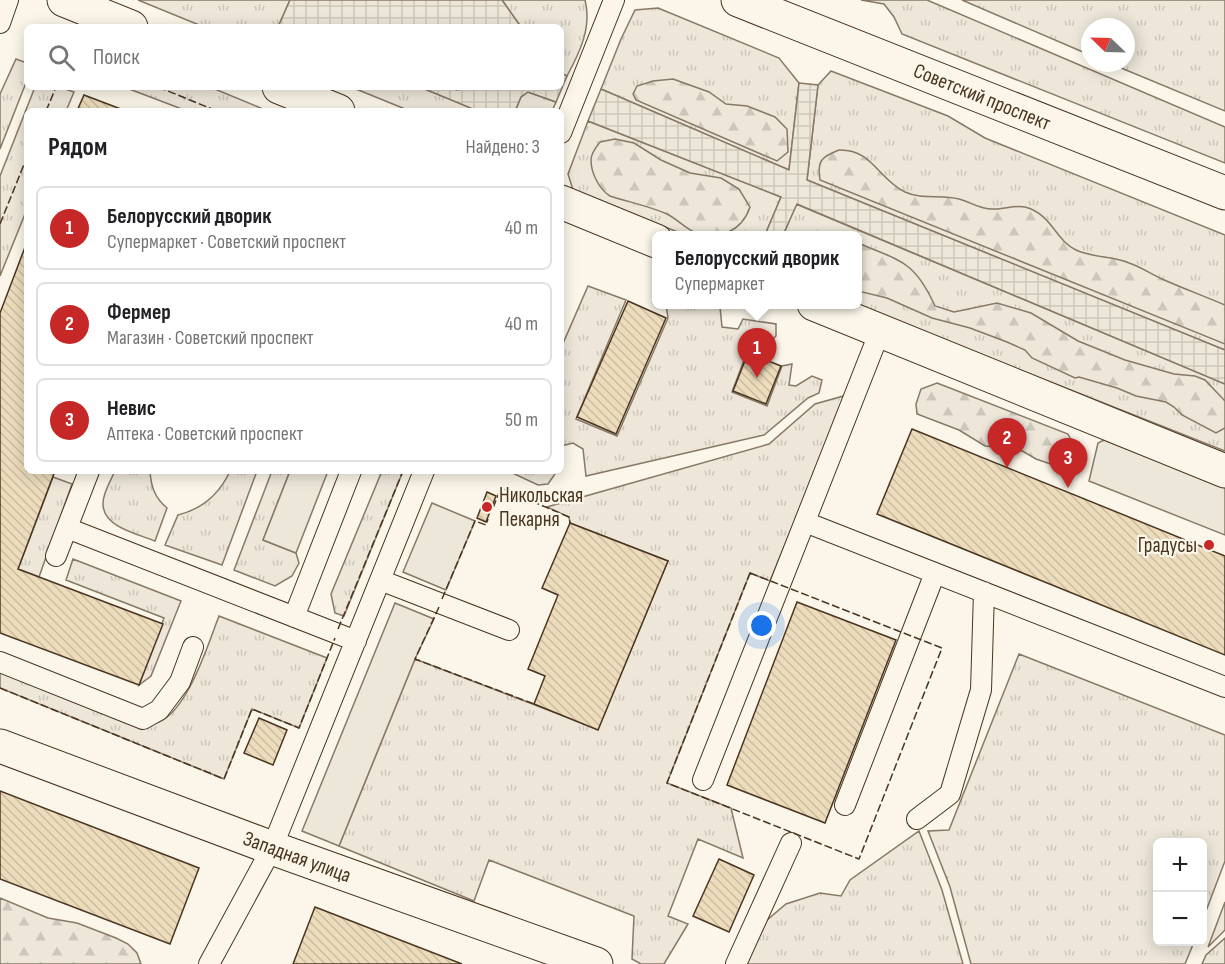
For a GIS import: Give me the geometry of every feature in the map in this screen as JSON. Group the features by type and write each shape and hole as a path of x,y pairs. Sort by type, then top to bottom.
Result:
{"street":[{"path":"64,0 124,24"},
{"name":"Советский проспект","path":"750,2 1225,193"},
{"path":"286,90 331,108"},
{"path":"564,203 652,239"},
{"path":"826,309 1225,471"},
{"name":"Западная улица","path":"0,746 272,848 596,964"}],"lane":[{"path":"0,22 8,0"},
{"path":"564,125 614,0"},
{"path":"703,780 880,331"},
{"path":"56,556 88,474"},
{"path":"294,617 350,474"},
{"path":"209,964 272,848 423,474"},
{"path":"805,522 1225,687"},
{"path":"67,528 356,641"},
{"path":"845,805 935,573"},
{"path":"380,580 509,630"},
{"path":"917,819 950,794 981,690 984,592"},
{"path":"0,662 143,719 159,710 180,682 193,647"},
{"path":"736,964 791,843"}],"green space":[{"path":"138,0 290,0 279,24 197,24"},
{"path":"502,0 585,0 587,20 584,39 567,76 564,74 564,24 519,24"},
{"path":"861,0 927,0 1081,66 1081,72 1096,72 1225,127 1225,163 902,34 894,17 884,4"},
{"path":"962,0 1225,0 1225,111 1131,72 1135,72 1135,18 1081,18 1081,51"},
{"path":"658,8 779,58 799,83 789,170 601,89 635,10"},
{"path":"16,59 24,62 24,88 0,149 0,94"},
{"path":"831,71 948,116 985,138 1225,235 1225,350 807,180 818,85"},
{"path":"673,79 709,92 726,104 747,106 775,117 787,129 788,152 777,161 636,100 633,94 637,86 653,81"},
{"path":"34,90 74,92 67,108 27,108"},
{"path":"132,90 217,90 261,108 179,108"},
{"path":"358,90 427,90 472,108 403,108"},
{"path":"528,92 556,102 553,108 516,108 521,97"},
{"path":"24,115 24,216 0,276 0,176"},
{"path":"588,121 781,197 767,231 675,231 573,190 568,174"},
{"path":"615,139 634,143 661,160 690,173 721,178 739,189 750,207 741,222 730,231 692,231 667,214 610,196 596,180 591,165 591,157 600,142"},
{"path":"839,150 850,151 867,159 888,180 905,192 963,200 989,209 1025,207 1034,210 1069,246 1076,250 1138,266 1158,277 1225,305 1225,344 820,180 819,168 822,160"},
{"path":"796,204 860,231 785,231"},
{"path":"862,232 1225,384 1225,451 862,307"},
{"path":"862,245 904,264 920,279 935,306 954,312 997,303 1031,313 1078,341 1125,360 1205,380 1225,401 1225,428 1216,433 1182,415 1166,402 1136,396 1079,377 1075,378 1032,358 1025,350 1007,342 970,328 932,318 887,298 862,292"},
{"path":"588,286 626,300 576,419 617,436 668,318 667,309 720,309 722,327 738,329 743,319 776,324 776,336 756,355 747,352 732,392 767,406 782,366 792,364 789,385 796,386 812,376 822,380 819,393 808,398 764,435 586,476 583,449 573,443 564,445 564,341"},
{"path":"937,383 1068,434 1075,448 1073,463 1065,469 1036,459 1019,449 985,446 959,430 917,414 916,404 921,389"},
{"path":"847,395 770,581 750,573 667,783 731,808 743,858 698,839 668,916 688,924 664,964 641,964 632,959 634,916 489,860 474,901 339,846 415,659 598,729 668,561 570,523 569,517 547,507 769,444 815,404"},
{"path":"114,474 150,474 154,492 167,508 155,541 122,528 108,518 103,503"},
{"path":"228,474 256,474 222,565 165,545 178,515 195,509 209,499"},
{"path":"271,474 289,474 263,540 296,553 299,563 292,576 275,586 234,570"},
{"path":"381,474 402,474 344,616 335,613 331,594"},
{"path":"514,474 555,474 548,484 538,485"},
{"path":"53,477 72,484 39,577 18,569"},
{"path":"73,559 181,601 151,676 139,685 164,618 66,580"},
{"path":"219,616 327,658 299,728 252,709 224,779 0,688 0,671 139,723 153,724 165,719 176,709 185,695 202,661"},
{"path":"1019,654 1225,735 1225,861 1207,908 1207,838 1153,838 1153,946 1192,946 1185,964 971,964 950,887 928,831 949,830"},
{"path":"919,831 942,890 963,964 744,964 766,921 786,904 820,893 841,896 850,880"},
{"path":"0,898 48,918 77,923 116,938 128,944 137,953 141,964 0,964"},
{"path":"1225,902 1225,930 1208,947"},
{"path":"1225,938 1225,964 1202,964 1206,955"}],"shaded area":[{"path":"290,0 502,0 519,24 279,24"},
{"path":"799,83 818,85 807,180 1225,350 1225,384 797,204 785,231 767,231 781,197 588,121 601,89 789,170"},
{"path":"427,90 561,90 556,102 528,92 521,97 516,108 471,108"},
{"path":"1104,440 1225,488 1225,535 1089,481 1098,443"},
{"path":"289,474 327,474 296,553 263,540"},
{"path":"432,503 475,521 446,590 403,572"},
{"path":"395,603 434,619 415,659 339,846 302,831"}],"building":[{"path":"84,95 118,108 78,108"},
{"path":"24,250 24,474 54,474 18,569 163,624 139,685 0,633 0,313"},
{"path":"628,301 666,318 616,434 577,417"},
{"path":"748,353 781,366 766,404 733,391"},
{"path":"912,429 1225,556 1225,655 877,514"},
{"name":"Никольская Пекарня","path":"487,492 496,496 486,522 477,518"},
{"path":"570,523 668,561 598,730 534,704 545,676 528,669 558,595 542,588"},
{"path":"797,602 896,640 825,823 727,785"},
{"path":"259,718 287,730 273,765 244,753"},
{"path":"0,791 199,868 170,944 0,879"},
{"path":"719,859 754,875 729,932 693,916"},
{"path":"315,907 462,964 293,964"}],"fence":[{"path":"47,108 55,90"},
{"path":"165,90 210,108"},
{"path":"0,224 24,164"},
{"path":"338,629 402,474"},
{"path":"493,508 501,488 569,517 570,523"},
{"path":"442,599 475,521 486,525 488,519"},
{"path":"750,573 942,648 859,859 667,783 750,573"},
{"path":"439,607 415,659 534,704"},
{"path":"0,688 224,779 252,709 299,728 335,638"}],"place":[{"name":"Белорусский дворик","path":"757,378"},
{"name":"Фермер","path":"1007,468"},
{"name":"Невис","path":"1068,488"},
{"name":"Никольская Пекарня","path":"487,507"},
{"name":"Градусы","path":"1209,545"}]}
